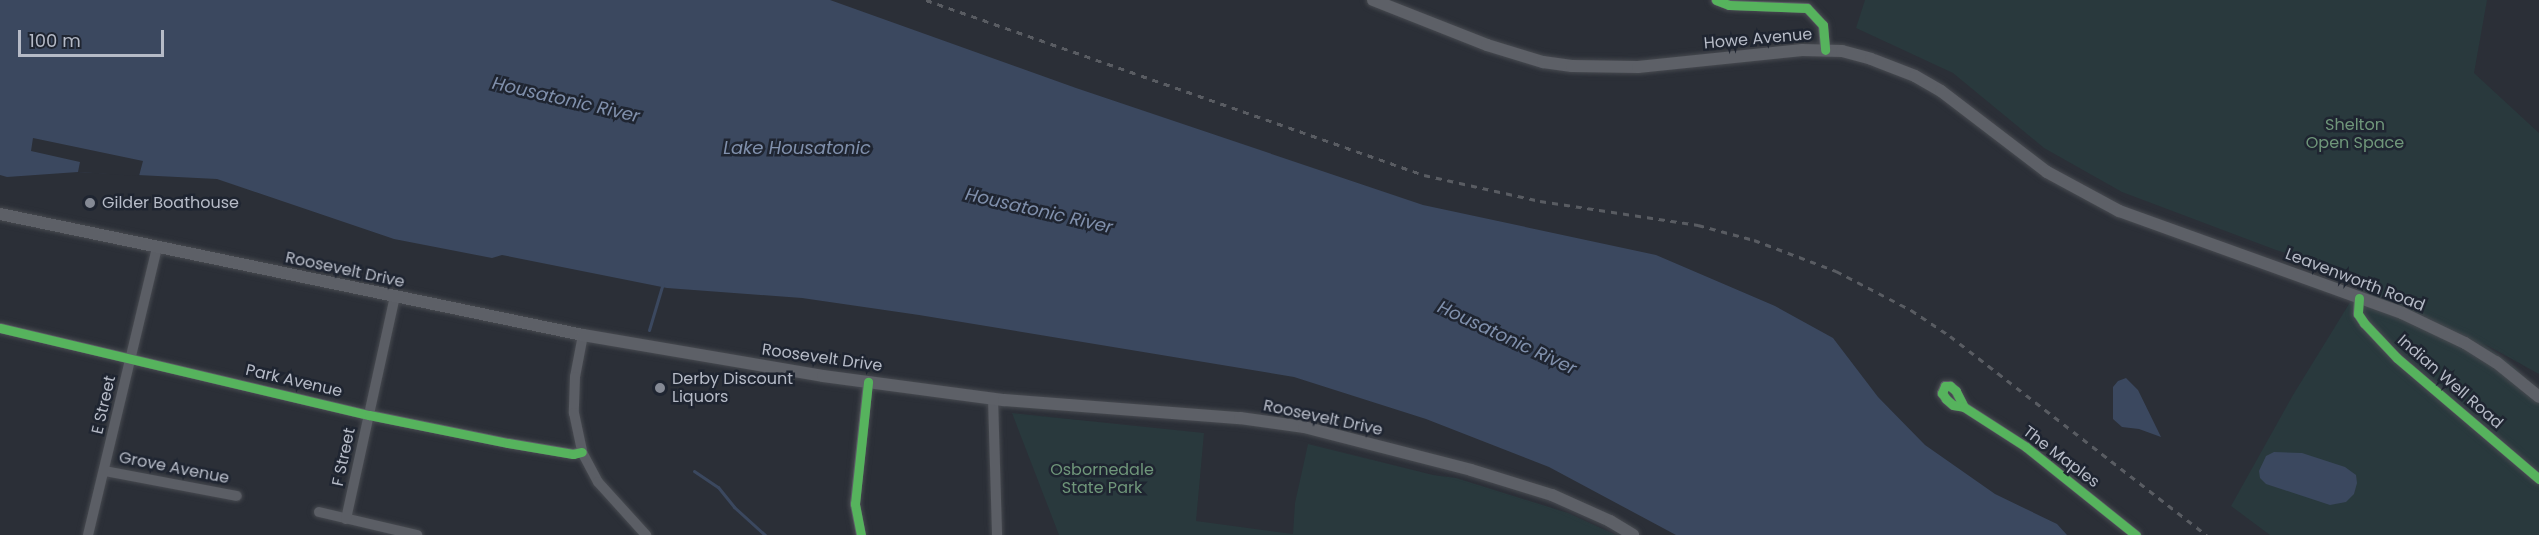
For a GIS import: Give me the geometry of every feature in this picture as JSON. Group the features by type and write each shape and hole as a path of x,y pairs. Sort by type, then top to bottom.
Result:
{"main road":[{"name":"Howe Avenue","path":"1373,0 1486,45 1543,62 1572,66 1638,67 1764,52 1825,50 1871,59 1916,76 1941,91 2047,172 2146,222"},
{"name":"Roosevelt Drive","path":"0,214 582,334 868,382 993,398 1240,418 1304,427 1471,470 1552,495 1633,535"},
{"name":"Leavenworth Road","path":"2146,222 2402,313 2465,343 2515,376 2539,397"}],"street":[{"path":"1716,0 1729,5 1807,9 1823,25 1825,50"},
{"name":"E Street","path":"88,535 157,247"},
{"name":"F Street","path":"346,519 395,297"},
{"name":"Indian Well Road","path":"2359,298 2358,314 2397,358 2539,478"},
{"name":"Park Avenue","path":"0,328 369,415 508,443 573,454 582,452"},
{"path":"582,334 575,377 574,413 582,452 602,487 646,535"},
{"path":"861,535 855,504 868,382"},
{"path":"993,398 997,535"},
{"name":"The Maples","path":"1964,407 2026,447 2136,535"},
{"name":"Grove Avenue","path":"105,471 237,496"},
{"path":"320,512 417,535"}],"green space":[{"name":"Shelton Open Space","path":"1865,0 2487,0 2474,73 2539,133 2539,374 2483,343 2515,367 2539,392 2539,535 2270,535 2231,506 2293,395 2365,278 2276,250 2122,192 2044,148 1953,73 1856,28"},
{"name":"Osbornedale State Park","path":"1012,413 1204,433 1196,521 1293,534 1295,503 1308,444 1433,475 1456,478 1568,513 1616,535 1059,535"}],"water":[{"name":"Lake Housatonic","path":"0,0 830,0 1076,88 1423,205 1656,255 1775,306 1833,338 1878,397 1925,445 1995,494 2057,524 2067,535 1676,535 1549,467 1426,419 1294,377 919,315 802,298 667,288 502,255 492,258 394,239 217,179 78,172 7,177 0,175"},
{"path":"2126,378 2138,390 2161,437 2139,429 2122,427 2113,419 2113,387 2118,381"},
{"path":"2274,452 2302,453 2345,467 2356,475 2357,483 2354,494 2346,502 2330,505 2266,484 2260,478 2259,471 2266,456"}],"pier":[{"path":"33,138 143,161 139,176 78,172 80,162 31,151"}],"waterway":[{"path":"649,330 663,283"},
{"path":"694,471 718,487 734,507 765,535"}],"railway":[{"path":"926,0 1424,175 1540,201 1698,225 1754,240 1836,271 1911,310 1950,336 2207,535"}],"cycle path":[{"path":"1716,0 1729,5 1807,8 1823,25 1825,50"},
{"path":"2359,298 2358,314 2397,358 2539,479"},
{"path":"0,328 369,415 508,443 573,454 582,452"},
{"path":"861,535 855,504 868,382"},
{"path":"1964,407 1956,391 1950,386 1945,386 1942,393 1953,405 1964,407 2026,447 2136,535"}],"place":[{"name":"Gilder Boathouse","path":"90,203"},
{"name":"Derby Discount Liquors","path":"660,388"}],"water label":[{"name":"Housatonic River","path":"566,100"},
{"name":"Housatonic River","path":"1039,211"},
{"name":"Housatonic River","path":"1507,338"}]}
